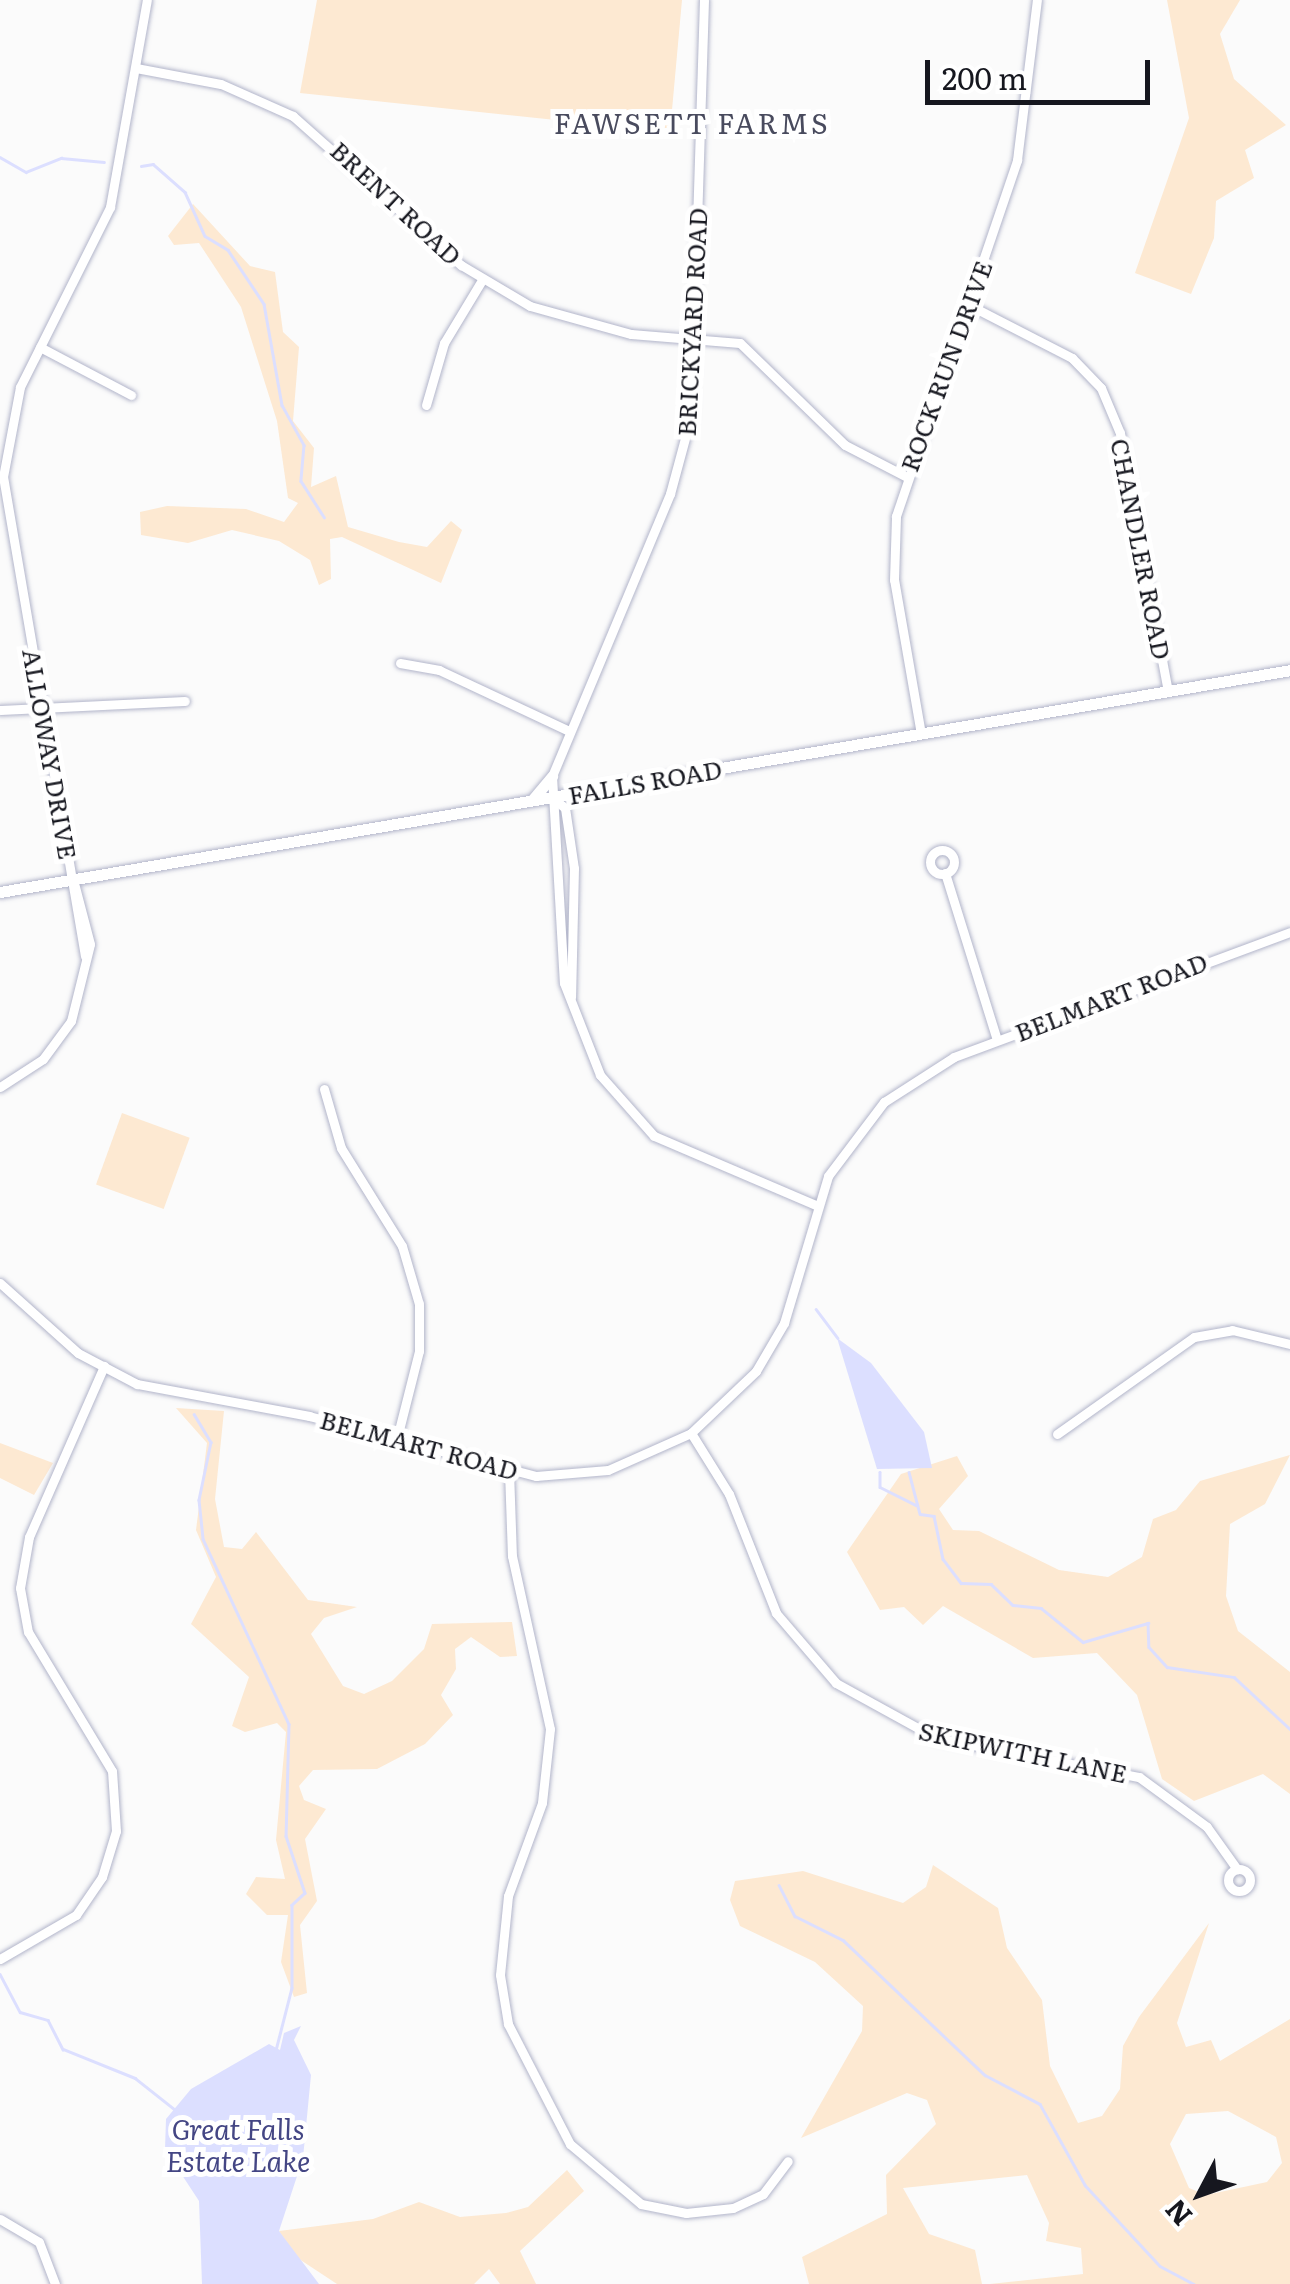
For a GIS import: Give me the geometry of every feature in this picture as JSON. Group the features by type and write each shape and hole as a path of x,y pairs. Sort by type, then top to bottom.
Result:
{"main road":[{"name":"FALLS ROAD","path":"0,892 1290,670"},
{"path":"531,801 552,776"}],"street":[{"name":"ALLOWAY DRIVE","path":"0,1087 63,1036 85,956 87,916 72,877 3,477 9,422 40,347 110,206 147,0"},
{"name":"BRICKYARD ROAD","path":"704,0 695,337 680,466 567,730 552,776 553,798 565,808 574,868 571,996 600,1075 654,1136 816,1205"},
{"name":"ROCK RUN DRIVE","path":"921,734 894,580 905,476 1017,160 1037,0"},
{"name":"BRENT ROAD","path":"136,68 220,84 293,116 482,280 584,325 695,337 755,351 845,445 905,476"},
{"path":"426,405 444,343 482,280"},
{"name":"CHANDLER ROAD","path":"968,305 1072,358 1101,388 1120,433 1168,692"},
{"path":"40,347 131,396"},
{"path":"400,663 439,670 567,730"},
{"path":"0,710 40,702 185,701"},
{"path":"946,874 997,1040"},
{"name":"BELMART ROAD","path":"0,1283 104,1366 173,1395 396,1438 509,1471 608,1470 692,1433 738,1394 772,1346 816,1205 842,1150 884,1102 997,1040 1290,932"},
{"path":"324,1089 341,1148 402,1246 420,1304 419,1352 396,1438"},
{"path":"1058,1434 1194,1337 1232,1330 1290,1344"},
{"path":"0,1958 76,1915 102,1877 116,1831 112,1771 28,1632 20,1588 29,1537 104,1366"},
{"name":"SKIPWITH LANE","path":"692,1433 729,1494 776,1613 836,1682 936,1738 1138,1777 1210,1829 1236,1869"},
{"path":"509,1471 512,1556 550,1729 542,1803 508,1896 500,1974 511,2031 570,2144 641,2204 686,2214 733,2208 763,2194 788,2161"},
{"path":"0,2219 39,2242 55,2284"}],"shaded area":[{"path":"317,0 682,0 670,132 300,93"},
{"path":"1167,0 1240,0 1220,34 1234,79 1286,125 1245,150 1254,178 1216,201 1214,238 1191,294 1135,273 1189,118"},
{"path":"193,204 250,266 275,272 283,332 299,347 293,421 314,448 311,487 336,476 348,527 399,542 427,547 451,521 462,530 441,583 342,537 330,539 331,579 319,585 310,560 279,541 232,530 188,543 141,535 140,512 167,506 246,509 284,522 298,503 288,498 277,421 241,307 199,243 174,245 168,236"},
{"path":"122,1113 190,1138 164,1209 96,1184"},
{"path":"176,1408 224,1411 215,1499 224,1547 242,1549 256,1532 308,1600 357,1607 324,1618 311,1634 343,1686 364,1694 392,1681 424,1649 432,1624 512,1622 517,1656 500,1657 471,1637 455,1649 456,1669 441,1695 453,1715 425,1744 377,1769 313,1770 299,1786 304,1800 326,1809 305,1839 317,1901 300,1925 307,1993 294,1997 281,1962 288,1915 267,1915 246,1894 256,1877 285,1879 276,1840 286,1732 277,1723 245,1732 232,1726 249,1677 191,1624 216,1577 196,1530 207,1443"},
{"path":"0,1443 53,1463 34,1495 0,1478"},
{"path":"1290,1455 1265,1504 1230,1524 1226,1596 1238,1631 1290,1672 1290,1794 1263,1774 1194,1801 1162,1779 1137,1695 1097,1653 1033,1658 943,1606 923,1625 904,1607 880,1610 847,1552 901,1474 957,1456 968,1476 939,1509 953,1530 979,1531 1059,1570 1108,1577 1142,1557 1153,1519 1176,1510 1200,1481"},
{"path":"933,1865 998,1908 1007,1948 1042,2000 1050,2066 1078,2123 1102,2116 1120,2089 1123,2046 1139,2017 1209,1923 1177,2023 1186,2047 1211,2040 1220,2061 1290,2019 1290,2284 990,2284 1083,2274 1081,2248 1046,2241 1049,2223 1027,2175 903,2188 929,2234 975,2250 982,2284 809,2284 802,2257 887,2214 886,2175 936,2124 927,2100 907,2093 801,2138 862,2031 863,2006 815,1962 740,1926 730,1900 735,1881 803,1871 903,1903 926,1887","holes":["1228,2111 1276,2137 1282,2163 1267,2182 1206,2195 1189,2188 1170,2144 1186,2114"]},
{"path":"567,2170 584,2191 520,2251 536,2284 500,2284 489,2269 474,2284 337,2284 296,2257 279,2231 373,2219 419,2202 460,2217 506,2213 528,2207"}],"water":[{"path":"837,1338 871,1363 924,1432 932,1468 877,1469"},
{"name":"Great Falls Estate Lake","path":"301,2026 294,2040 311,2075 303,2158 279,2231 319,2284 202,2284 199,2201 165,2149 166,2119 191,2089 269,2044 280,2050 284,2033"}],"waterway":[{"path":"0,157 26,172 61,158 104,162"},
{"path":"141,166 153,164 185,192 205,236 228,250 264,304 282,405 304,445 301,481 324,517"},
{"path":"816,1309 838,1338"},
{"path":"194,1414 211,1442 199,1500 203,1539 289,1724 286,1836 305,1893 292,1905 292,1988 275,2054"},
{"path":"880,1472 880,1487 916,1505"},
{"path":"909,1472 920,1514 934,1516 943,1559 961,1583 991,1584 1013,1605 1041,1608 1083,1642 1148,1623 1149,1647 1167,1667 1234,1677 1290,1729"},
{"path":"779,1885 795,1916 843,1940 985,2075 1040,2104 1085,2185 1160,2266 1194,2284"},
{"path":"0,1974 20,2012 48,2020 63,2049 135,2078 178,2112"}],"district":[{"name":"FAWSETT FARMS","path":"692,122"}]}
